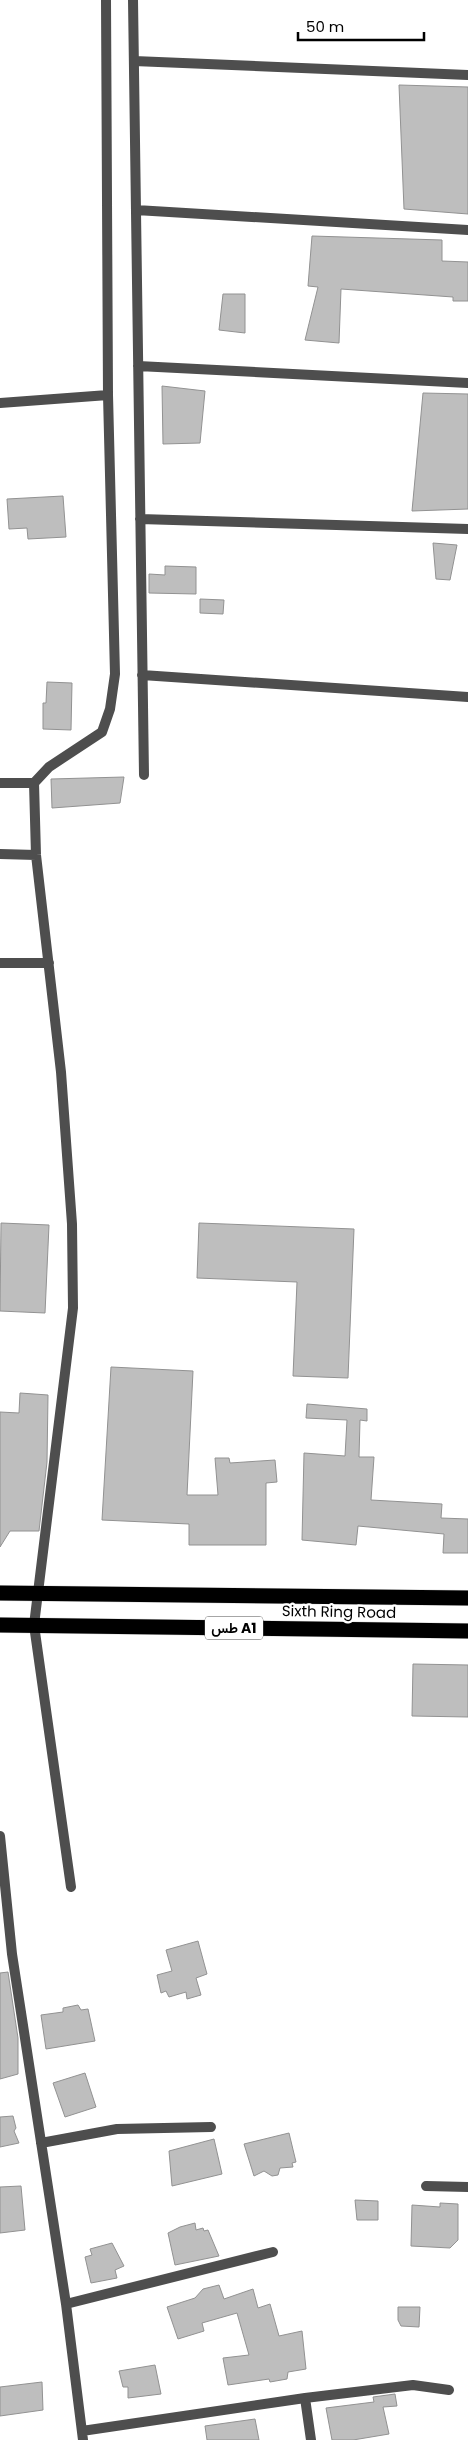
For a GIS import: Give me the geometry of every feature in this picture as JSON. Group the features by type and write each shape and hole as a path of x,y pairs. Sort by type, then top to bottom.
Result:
{"highway":[{"name":"Sixth Ring Road","path":"0,1593 468,1598"},
{"name":"Sixth Ring Road","path":"0,1625 468,1632"}],"street":[{"path":"71,1886 34,1625 73,1308 72,1214 61,1072 36,856 34,783 49,767 102,732 110,709 114,674 108,395 106,0"},
{"path":"133,0 144,775"},
{"path":"134,61 468,75"},
{"path":"136,210 468,230"},
{"path":"138,366 468,383"},
{"path":"0,403 108,395"},
{"path":"140,519 468,529"},
{"path":"142,675 468,697"},
{"path":"0,783 34,783"},
{"path":"0,854 36,856"},
{"path":"0,963 49,963"},
{"path":"0,1836 2,1876 12,1954 66,2304 82,2435 305,2398 413,2385 449,2390"},
{"path":"41,2143 117,2129 211,2127"},
{"path":"426,2186 468,2187"},
{"path":"66,2304 273,2252"},
{"path":"305,2398 312,2440"}],"building":[{"path":"399,85 468,87 468,214 404,209"},
{"path":"312,236 442,240 442,261 468,262 468,301 453,301 453,297 341,289 339,343 305,340 318,287 308,286"},
{"path":"223,294 245,294 245,333 219,330"},
{"path":"162,386 205,391 200,443 163,444"},
{"path":"423,393 468,394 468,509 412,511"},
{"path":"63,496 66,537 28,539 27,528 9,529 7,499"},
{"path":"433,543 457,545 450,580 436,579"},
{"path":"165,566 196,567 196,594 149,593 149,574 165,575"},
{"path":"200,599 224,600 223,614 200,613"},
{"path":"47,682 72,683 71,730 43,729 43,703 46,703"},
{"path":"124,777 120,803 52,808 51,779"},
{"path":"1,1223 49,1225 45,1313 0,1311"},
{"path":"199,1223 354,1229 348,1378 293,1376 297,1282 197,1278"},
{"path":"111,1367 193,1371 187,1495 218,1495 215,1458 229,1458 230,1463 275,1460 277,1482 266,1483 266,1545 189,1545 189,1524 102,1520"},
{"path":"20,1393 48,1395 47,1462 39,1531 10,1531 0,1547 0,1412 19,1413"},
{"path":"307,1404 367,1409 367,1421 360,1420 359,1457 374,1457 371,1500 442,1504 441,1518 468,1519 468,1553 443,1553 444,1534 358,1526 356,1545 302,1540 304,1453 345,1456 347,1420 306,1418"},
{"path":"413,1664 468,1665 468,1717 412,1716"},
{"path":"198,1941 207,1974 196,1978 201,1995 187,1999 186,1992 169,1997 166,1991 161,1993 157,1975 172,1971 166,1950"},
{"path":"8,1972 18,2038 18,2074 0,2079 0,1973"},
{"path":"78,2005 81,2010 88,2009 95,2041 46,2049 41,2015 63,2012 63,2008"},
{"path":"85,2073 96,2107 65,2117 53,2083"},
{"path":"13,2116 16,2128 14,2131 19,2143 0,2147 0,2117"},
{"path":"289,2133 296,2162 292,2163 293,2167 280,2168 278,2175 272,2176 264,2171 254,2176 244,2144"},
{"path":"214,2139 222,2174 172,2186 169,2151"},
{"path":"21,2186 25,2230 0,2233 0,2187"},
{"path":"355,2200 378,2201 378,2220 357,2220"},
{"path":"440,2203 458,2204 458,2240 450,2248 411,2246 412,2205 440,2207"},
{"path":"195,2223 196,2230 203,2228 204,2231 208,2230 219,2256 175,2265 168,2233"},
{"path":"112,2243 124,2266 115,2270 117,2278 91,2283 85,2257 92,2255 90,2249"},
{"path":"219,2285 224,2299 253,2289 258,2308 270,2304 279,2336 302,2331 306,2369 288,2372 287,2379 270,2382 269,2379 228,2385 223,2358 249,2355 237,2313 202,2323 204,2331 178,2339 167,2307 195,2298 203,2289"},
{"path":"398,2307 420,2307 419,2327 401,2326 398,2320"},
{"path":"155,2365 161,2394 128,2398 128,2387 123,2387 119,2371"},
{"path":"42,2382 43,2410 0,2416 0,2387"},
{"path":"395,2394 397,2406 383,2407 389,2434 353,2440 332,2440 326,2408 374,2402 373,2397"},
{"path":"255,2419 259,2440 207,2440 205,2426"}]}
